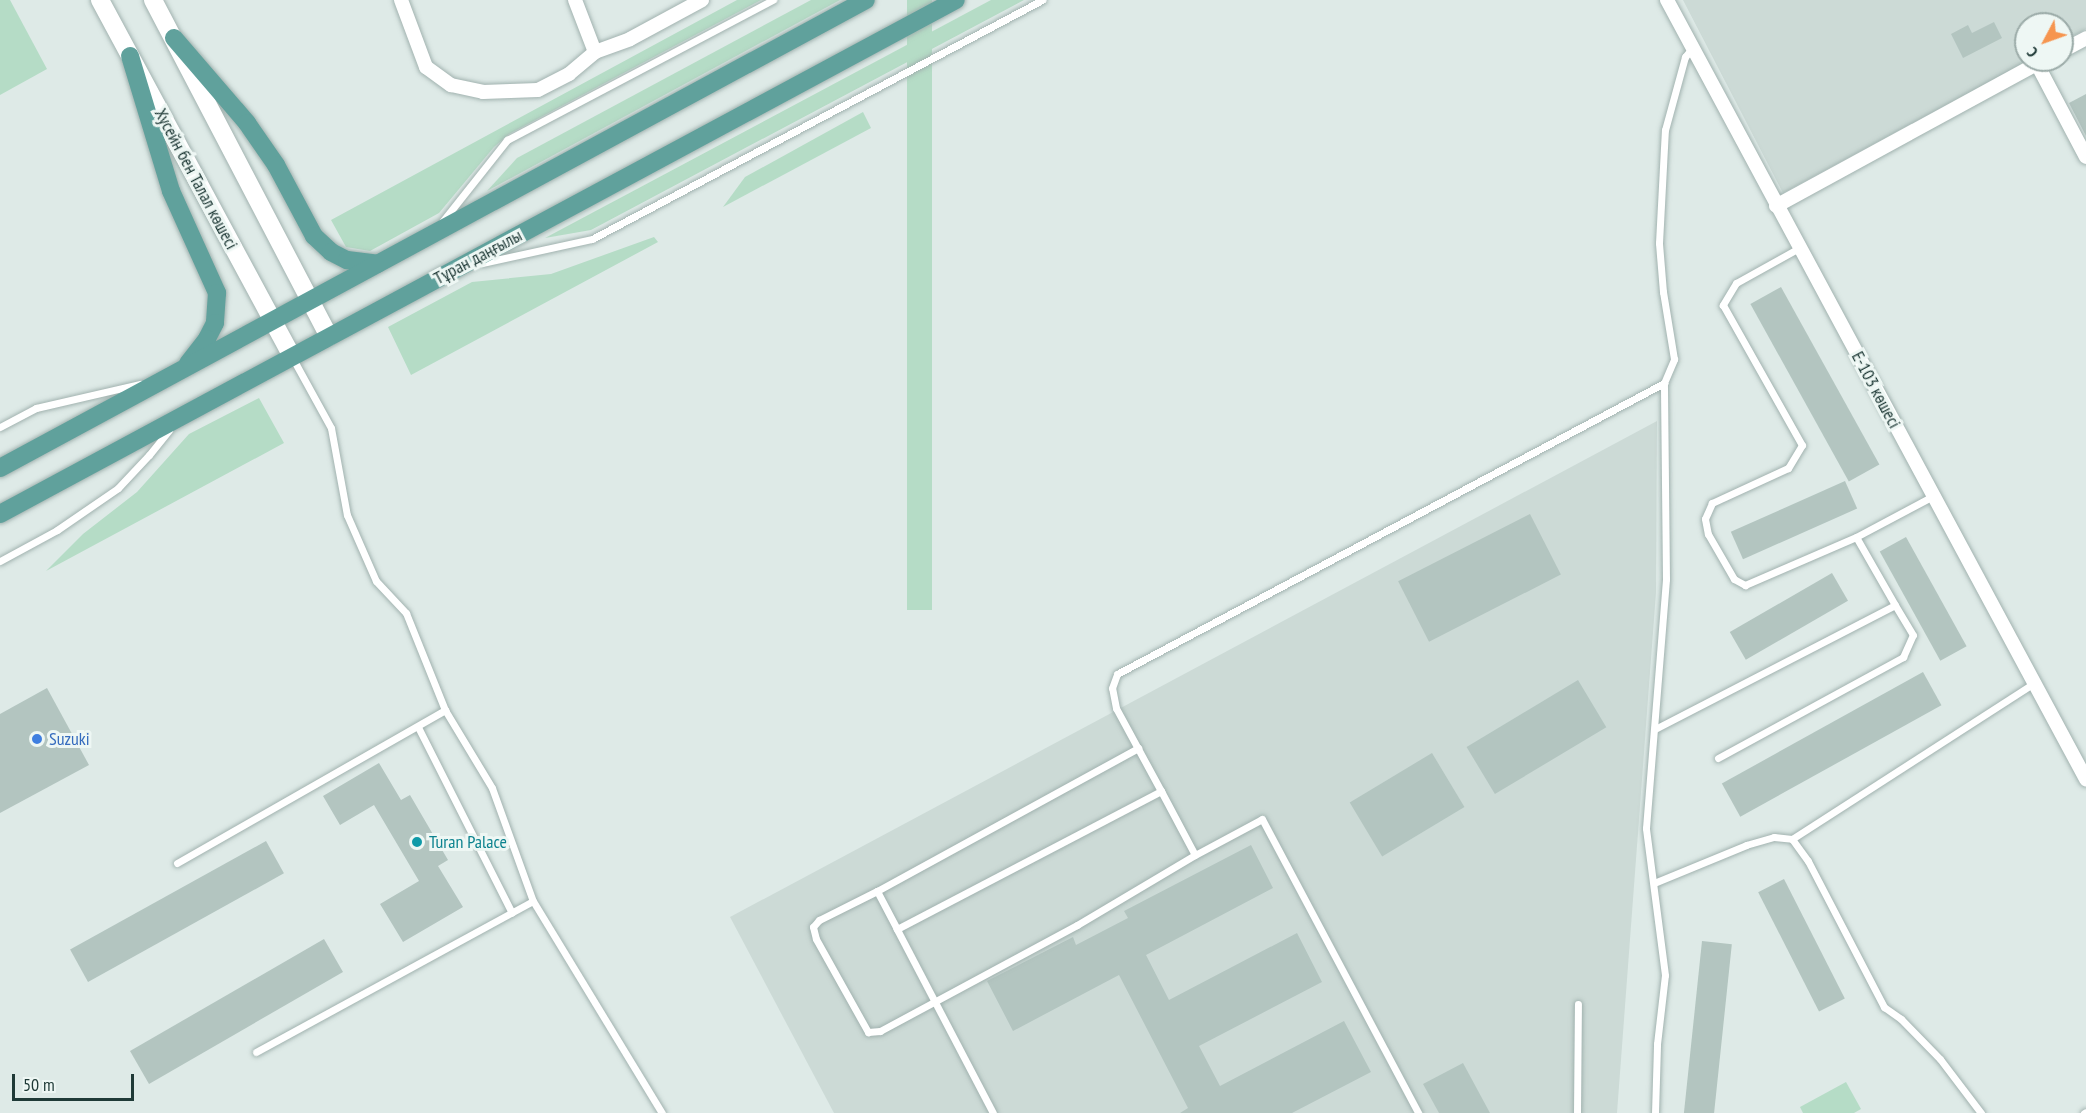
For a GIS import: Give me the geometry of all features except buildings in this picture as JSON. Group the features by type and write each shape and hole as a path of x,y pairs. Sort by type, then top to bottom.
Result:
{"main road":[{"path":"0,468 866,0"},
{"name":"Тұран даңғылы","path":"0,514 956,0"},
{"path":"174,39 247,123 276,165 314,236 331,252 347,260 378,264"},
{"path":"130,56 171,191 217,293 215,323 207,339 183,369"}],"street":[{"name":"Хусейн бен Талал көшесі","path":"100,0 292,357"},
{"path":"153,0 329,337"},
{"path":"401,0 426,67 451,85 483,92 538,90 569,75 595,52 630,39 702,0"},
{"path":"575,0 595,52"},
{"name":"Е-103 көшесі","path":"1667,0 1694,46 1776,206 2086,779"},
{"path":"1776,206 2023,72"},
{"path":"2046,72 2086,157"}],"lane":[{"path":"432,234 507,140 773,0"},
{"path":"459,267 592,239 1042,0"},
{"path":"1655,1113 1657,1044 1665,975 1646,828 1666,579 1665,383 1674,359 1663,292 1659,243 1665,130 1685,57 1694,46"},
{"path":"1799,248 1736,283 1723,305 1802,445 1788,468 1712,503 1705,519 1708,534 1734,579 1745,585 1856,537 1933,496"},
{"path":"292,357 331,429 347,515 376,581 406,613 445,710 492,788 533,902 662,1113"},
{"path":"0,427 36,408 166,378"},
{"path":"1195,855 1116,708 1112,688 1117,674 1665,383"},
{"path":"0,561 57,530 118,488 150,455 177,419"},
{"path":"1718,758 1903,657 1913,635 1856,537"},
{"path":"1655,729 1895,605"},
{"path":"1653,883 1746,844 1774,837 1792,839 2034,683"},
{"path":"177,863 445,710"},
{"path":"418,727 512,913"},
{"path":"1138,748 877,891 819,920 813,927 816,939 868,1032 880,1031 1077,925 1195,855 1262,819 1418,1113"},
{"path":"897,929 1161,791"},
{"path":"1792,839 1808,861 1884,1008 1901,1019 1940,1059 1981,1113"},
{"path":"877,891 993,1113"},
{"path":"256,1052 533,902"},
{"path":"1576,1113 1578,1004"}],"shaded area":[{"path":"1683,0 2086,0 2086,29 2074,36 2074,12 2014,12 2014,68 1783,193"},
{"path":"1657,421 1656,592 1617,1113 834,1113 730,917"}],"green space":[{"path":"0,0 10,0 47,69 0,95"},
{"path":"737,0 761,0 509,134 494,147 439,213 370,251 346,247 331,220"},
{"path":"811,0 840,0 487,191 517,158"},
{"path":"907,0 932,0 932,610 907,610"},
{"path":"991,0 1024,0 591,230 545,238"},
{"path":"863,112 871,128 723,207 745,177"},
{"path":"654,237 658,242 411,375 388,327 472,282 551,274"},
{"path":"259,398 284,443 46,571 83,534 137,492 189,434"},
{"path":"1846,1082 1861,1109 1854,1113 1803,1113 1800,1107"}],"place":[{"name":"Suzuki","path":"37,739"},
{"name":"Turan Palace","path":"417,842"}]}
